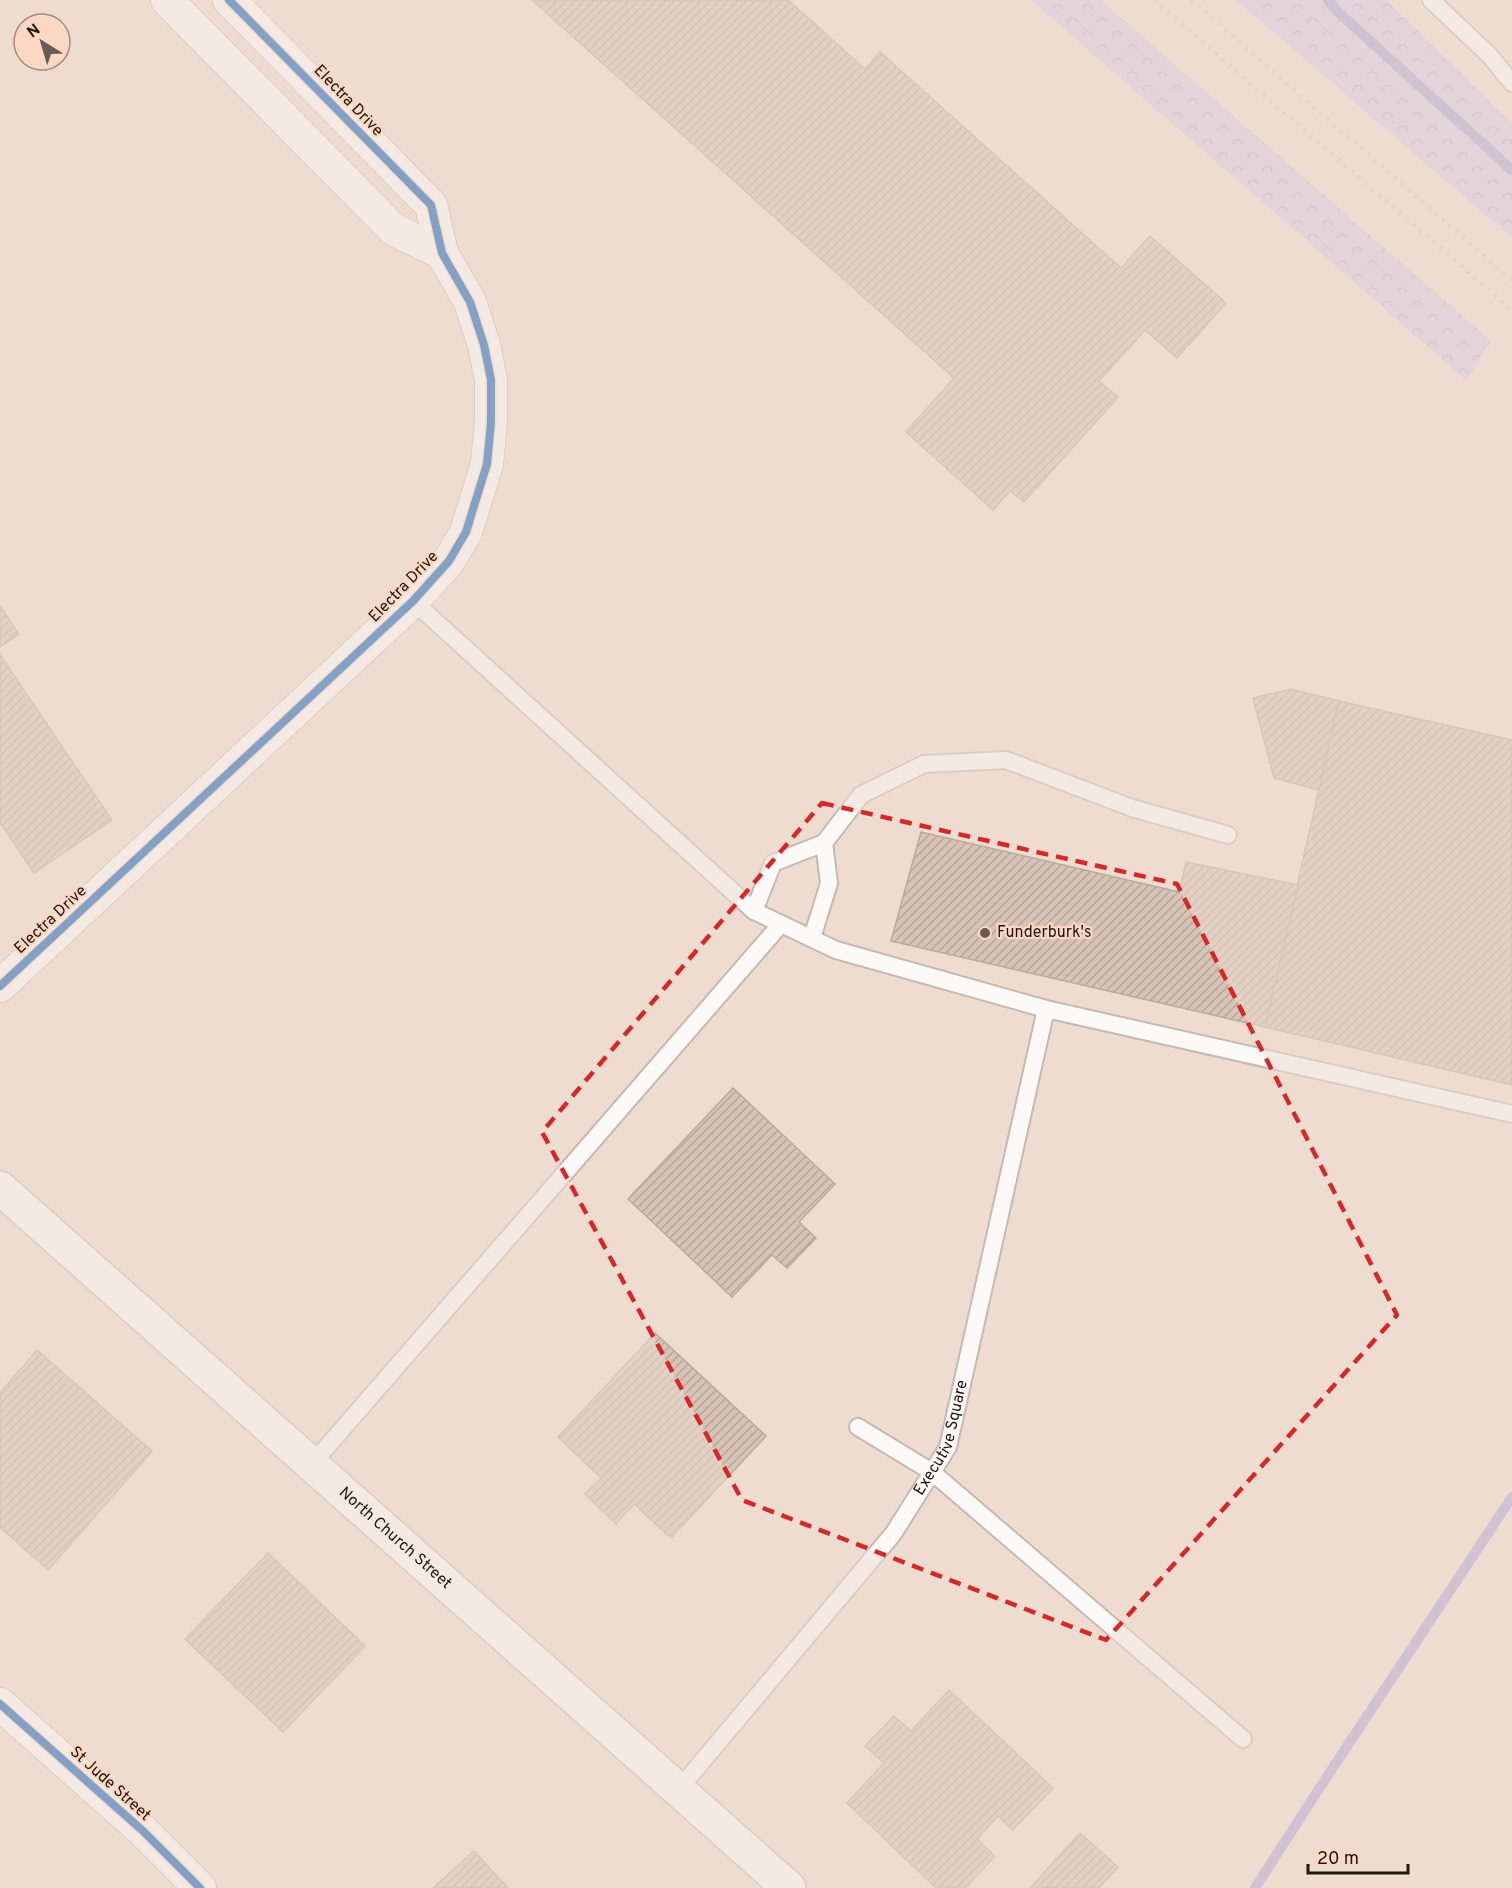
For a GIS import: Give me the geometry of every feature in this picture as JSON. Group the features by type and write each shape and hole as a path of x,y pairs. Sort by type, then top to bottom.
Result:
{"main road":[{"name":"North Church Street","path":"0,1188 789,1888"}],"street":[{"path":"167,0 394,230 442,253"},
{"name":"Electra Drive","path":"0,986 413,601 449,561 466,532 487,464 491,422 491,381 484,345 470,302 442,253 431,205 229,0"},
{"name":"St Jude Street","path":"0,1704 143,1831 200,1888"}],"lane":[{"path":"1431,0 1491,56 1512,83"},
{"path":"413,601 754,911 836,950 1046,1009 1512,1114"},
{"path":"754,911 773,863 824,843 861,795 924,764 1006,760 1132,807 1228,835"},
{"path":"812,938 829,883 824,843"},
{"path":"312,1464 781,924"},
{"name":"Executive Square","path":"679,1789 893,1534 948,1447 1046,1009"},
{"path":"858,1427 932,1472 1243,1739"}],"highlighted area":[{"path":"822,803 1177,884 1397,1315 1106,1640 742,1500 542,1132"}],"green space":[{"path":"1031,0 1101,0 1491,341 1467,381"},
{"path":"1236,0 1386,0 1512,123 1512,238"}],"building":[{"path":"532,0 788,0 865,69 880,52 1121,268 1150,236 1226,303 1177,358 1145,330 1099,381 1118,397 1024,502 1010,491 993,510 906,432 954,378"},
{"path":"0,606 19,634 0,647"},
{"path":"0,655 112,820 34,873 0,823"},
{"path":"1291,689 1339,701 1319,790 1274,778 1253,698"},
{"path":"1339,701 1512,740 1512,1085 1265,1027"},
{"path":"921,832 1179,892 1186,862 1298,885 1265,1027 891,941"},
{"path":"733,1088 835,1184 799,1222 816,1238 787,1268 772,1255 732,1297 628,1199"},
{"path":"655,1333 766,1436 671,1538 634,1504 616,1524 585,1494 601,1478 558,1437"},
{"path":"37,1350 152,1451 48,1570 0,1527 0,1393"},
{"path":"268,1553 365,1646 283,1732 185,1639"},
{"path":"949,1690 1053,1788 1013,1830 998,1816 977,1839 995,1856 965,1888 936,1888 847,1803 884,1763 865,1746 894,1716 911,1731"},
{"path":"1080,1833 1118,1867 1099,1888 1030,1888"},
{"path":"474,1851 508,1888 433,1888"}],"waterway":[{"path":"1328,0 1337,11 1512,170"},
{"path":"1255,1888 1512,1497"}],"railway":[{"path":"1154,0 1512,310"},
{"path":"1191,0 1512,280"}],"cycle path":[{"path":"0,986 413,601 449,561 466,532 487,464 491,422 491,380 484,345 470,302 442,253 431,205 229,0"},
{"path":"0,1704 143,1831 200,1888"}],"place":[{"name":"Funderburk's","path":"985,933"}]}
